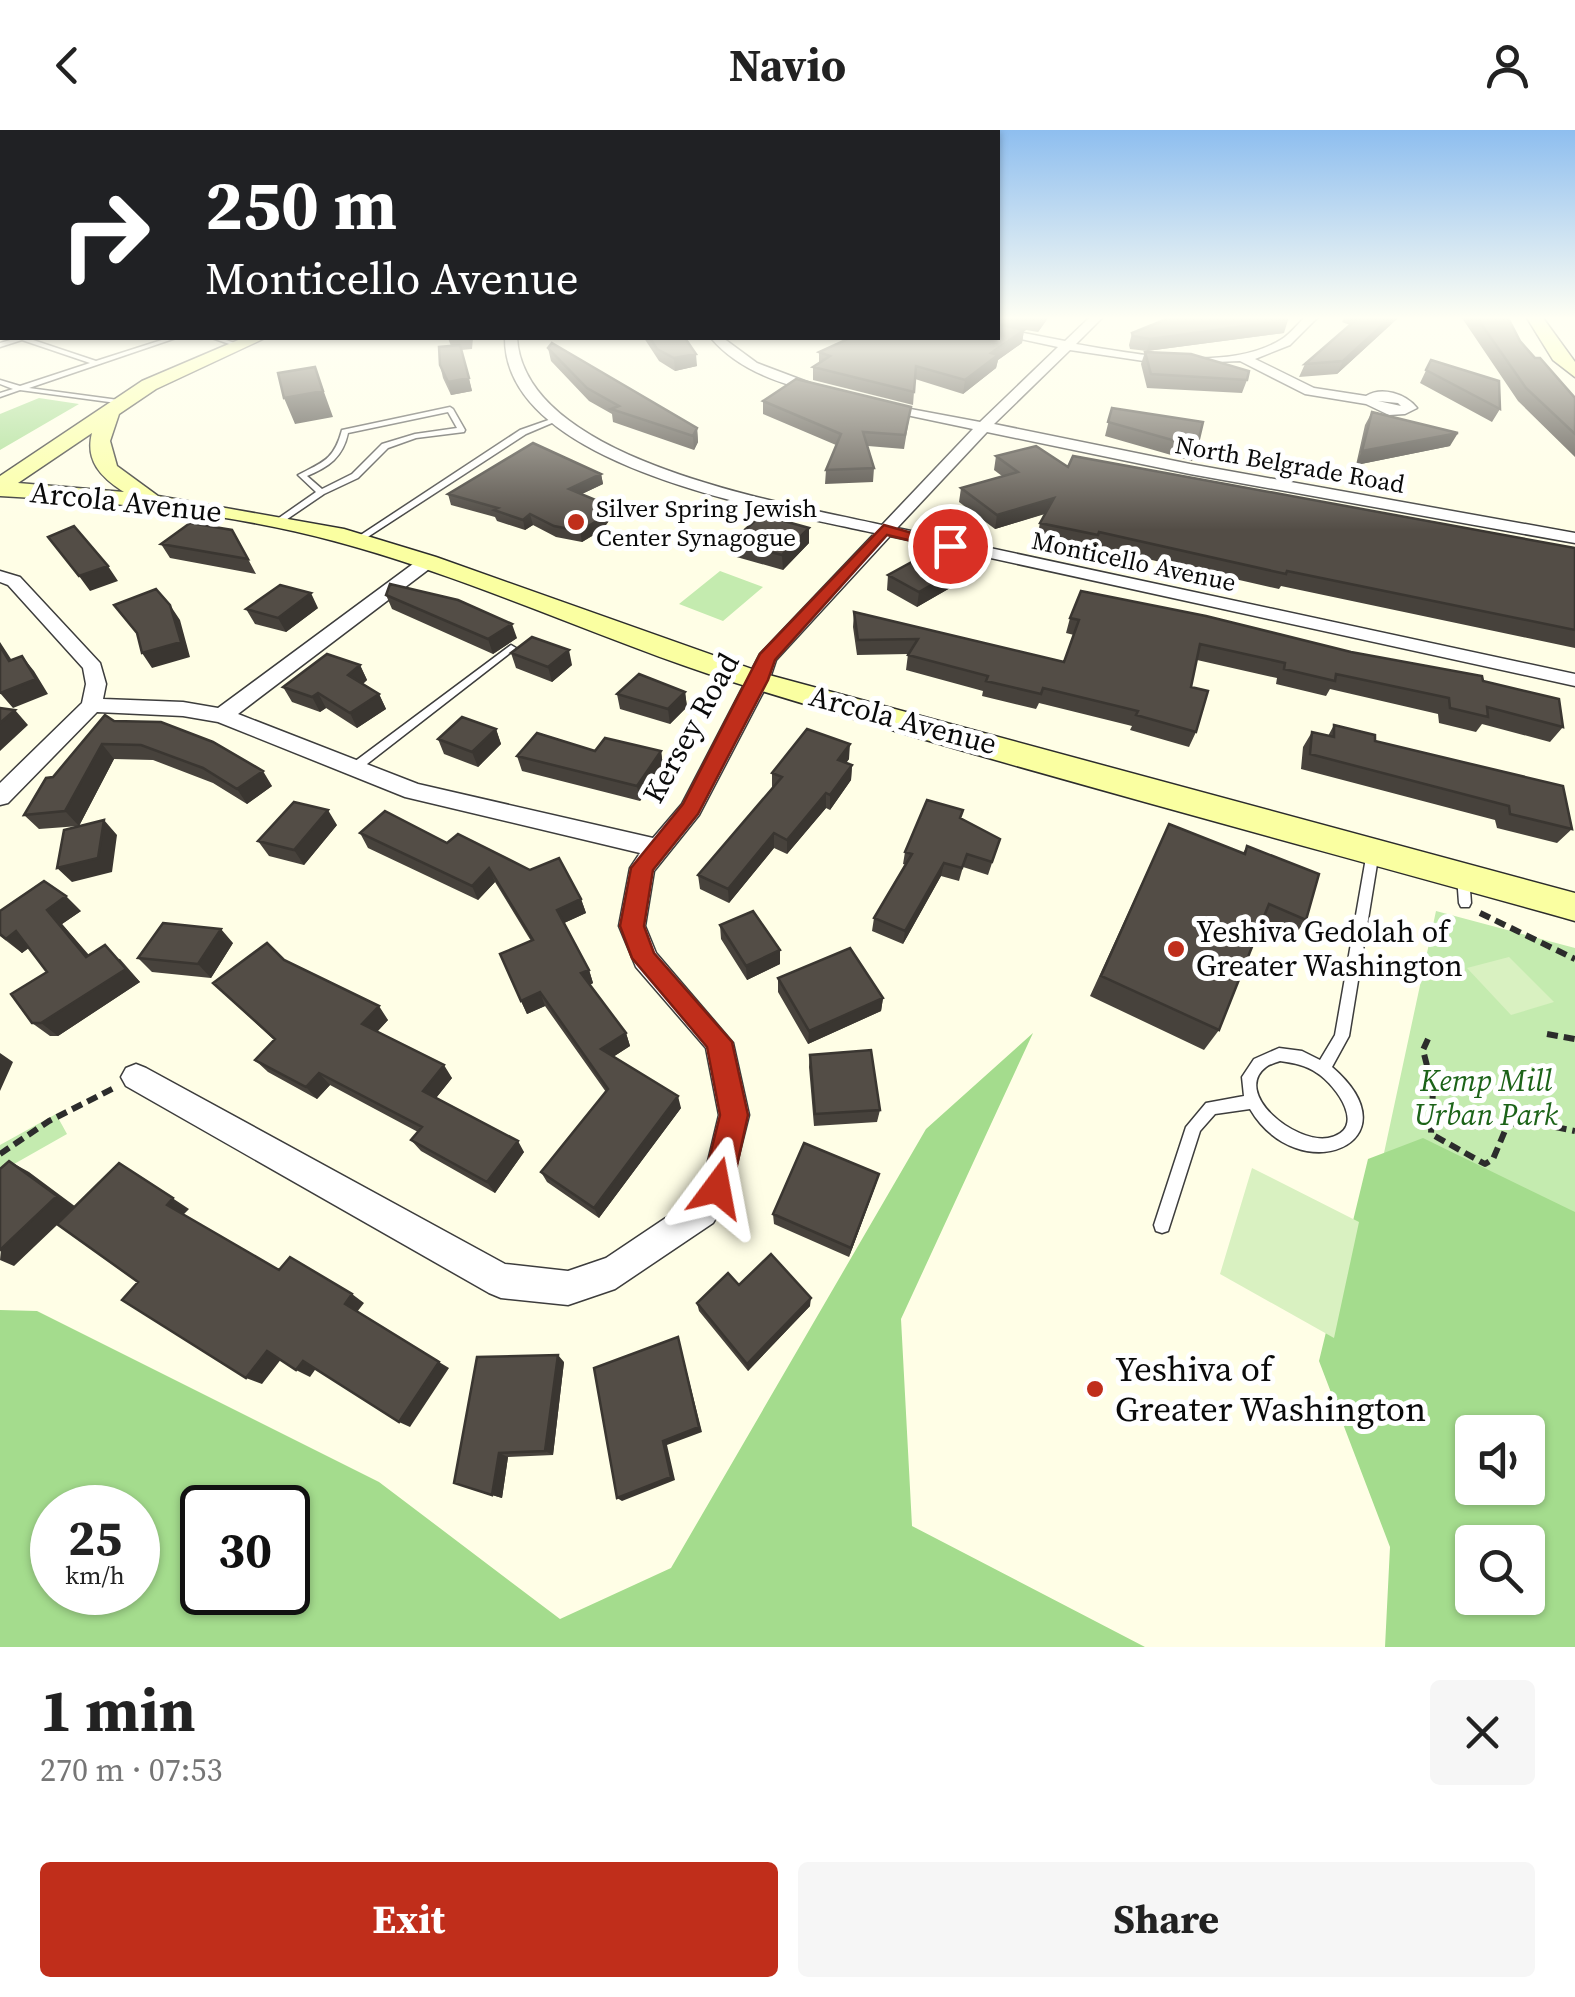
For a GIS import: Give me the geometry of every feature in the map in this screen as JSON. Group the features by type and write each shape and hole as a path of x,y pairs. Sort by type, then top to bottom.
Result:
{"street":[{"path":"0,488 143,389"},
{"name":"Monticello Avenue","path":"527,389 557,419 599,445 656,469 884,530 1575,680"},
{"name":"North Belgrade Road","path":"821,389 981,429 1575,538"},
{"name":"Kersey Road","path":"136,1077 501,1281 568,1288 615,1272 702,1212 717,1188 734,1115 719,1042 644,958 632,926 642,868 691,809 767,658 884,530 1023,389"},
{"path":"1306,389 1370,401"},
{"path":"118,405 100,436 100,459 113,477 161,503"},
{"name":"Arcola Avenue","path":"0,488 161,503 356,540 759,680 1374,849 1464,889 1575,906"},
{"path":"222,716 427,562"},
{"path":"0,576 14,581 93,667 96,684 92,705 0,797"},
{"path":"92,705 182,709 222,716 413,791 656,848"}],"lane":[{"path":"23,389 118,405"},
{"path":"277,522 320,492 355,476 385,446 461,430 450,408 346,432 343,449 336,458 302,475 320,492"},
{"path":"356,540 523,432 557,419"},
{"path":"354,768 511,648"},
{"path":"1324,1067 1342,1036 1374,849"},
{"path":"1294,1054 1324,1067 1340,1080 1355,1112 1354,1126 1346,1138 1332,1145 1315,1146 1278,1132 1253,1102 1250,1075 1266,1058 1294,1054"},
{"path":"1162,1225 1194,1127 1211,1108 1253,1102"}],"path":[{"path":"1464,889 1575,960"},
{"path":"1548,1034 1575,1039"},
{"path":"1428,1039 1423,1050 1432,1089 1431,1134 1448,1148 1485,1164 1493,1159 1507,1126 1522,1120 1575,1131"},
{"path":"0,1154 66,1111 136,1077"}],"green space":[{"path":"39,398 79,404 0,450 0,414"},
{"path":"720,571 763,587 723,621 679,604"},
{"name":"Kemp Mill Urban Park","path":"1436,911 1575,948 1575,1229 1384,1153"},
{"path":"1509,957 1554,1002 1511,1015 1467,968"},
{"path":"1033,1033 901,1319 912,1526 1145,1647 0,1647 0,1310 37,1311 379,1482 560,1619 671,1568 926,1129"},
{"path":"56,1114 67,1134 0,1172 0,1145"},
{"path":"1423,1138 1575,1212 1575,1647 1385,1647 1390,1547 1319,1361 1368,1159"},
{"path":"1252,1168 1359,1222 1334,1338 1220,1274"}],"building":[{"path":"282,389 323,391 284,398"},
{"path":"588,389 630,389 697,428 693,436 611,409 619,406"},
{"path":"781,389 836,389 911,407 905,435 863,432 874,468 826,470 841,434 763,401"},
{"path":"1462,389 1499,389 1500,409"},
{"path":"1527,389 1567,389 1575,398 1575,434"},
{"path":"1112,408 1203,422 1197,447 1108,422"},
{"path":"1372,412 1458,433 1362,451"},
{"path":"533,443 601,474 569,489 610,506 600,519 580,531 554,526 530,514 523,520 494,510 498,508 448,494"},
{"path":"1036,446 1068,467 1073,456 1575,548 1575,630 1040,523 1054,498 997,515 961,488 1018,472 996,456"},
{"path":"762,515 809,528 782,555 732,541"},
{"path":"190,523 232,530 248,559 161,544"},
{"path":"74,526 108,566 79,576 48,537"},
{"path":"921,557 952,573 919,592 888,575"},
{"path":"390,584 458,600 512,624 488,639 386,595"},
{"path":"280,585 311,593 278,618 246,609"},
{"path":"156,589 170,605 181,642 142,653 137,633 114,605"},
{"path":"1081,591 1206,616 1351,652 1482,676 1483,681 1559,699 1563,727 1487,707 1488,717 1450,708 1449,698 1336,674 1335,681 1284,669 1285,663 1200,644 1191,687 1208,691 1196,732 1136,715 1138,711 1043,688 1041,694 986,681 988,676 908,655 918,639 858,640 854,612 1064,662 1079,620 1070,618"},
{"path":"532,637 569,650 548,667 511,653"},
{"path":"0,646 9,661 22,656 36,679 0,693"},
{"path":"327,654 360,665 348,675 379,694 350,713 318,693 312,697 283,687"},
{"path":"639,674 685,692 668,709 617,694"},
{"path":"0,708 15,710 0,723"},
{"path":"105,715 114,721 161,722 213,742 263,771 237,789 203,768 141,745 102,744 65,811 24,815 46,778 53,777"},
{"path":"462,717 496,729 472,752 438,739"},
{"path":"1334,725 1375,735 1375,741 1563,786 1572,829 1510,814 1509,806 1310,754 1312,732 1334,737"},
{"path":"807,729 850,744 838,760 852,765 830,795 826,793 787,840 774,833 728,889 698,875 782,777 772,773"},
{"path":"537,733 595,751 605,738 661,751 637,786 517,756"},
{"path":"927,800 963,810 960,818 1000,839 992,862 967,854 962,868 944,863 905,931 874,918 912,854 905,852"},
{"path":"294,802 328,810 294,850 258,841"},
{"path":"385,811 447,843 458,834 530,870 559,858 581,899 557,910 589,970 581,973 626,1033 601,1049 678,1096 594,1208 541,1172 608,1089 540,992 521,1001 500,954 533,940 489,868 472,886 360,833"},
{"path":"104,820 98,858 57,868 64,830"},
{"name":"Yeshiva Gedolah of Greater Washington","path":"1169,824 1245,854 1247,846 1319,874 1306,920 1269,904 1219,1030 1101,976"},
{"path":"44,881 66,896 47,910 86,957 105,945 126,969 41,1023 32,1023 11,994 47,972 16,931 6,939 0,934 0,911"},
{"path":"753,911 780,950 746,966 720,925"},
{"path":"163,923 221,929 198,964 138,958"},
{"path":"267,943 284,960 379,1006 362,1024 444,1065 423,1091 518,1141 487,1182 411,1140 422,1127 319,1073 306,1087 255,1060 275,1039 213,983"},
{"path":"850,948 883,998 809,1031 778,978"},
{"path":"871,1050 880,1110 815,1114 810,1055"},
{"path":"804,1143 879,1174 851,1248 773,1214"},
{"path":"9,1161 57,1196 0,1250 0,1169"},
{"path":"119,1163 173,1198 167,1205 279,1270 290,1257 352,1294 345,1304 439,1362 399,1422 303,1361 296,1370 267,1351 246,1378 122,1300 138,1282 57,1224"},
{"path":"771,1254 811,1298 747,1364 697,1303 728,1273 739,1285"},
{"path":"678,1337 699,1427 663,1441 671,1477 617,1498 594,1368"},
{"path":"558,1355 545,1451 499,1453 492,1495 454,1483 477,1357"}],"place":[{"name":"Silver Spring Jewish Center Synagogue","path":"576,522"},
{"name":"Yeshiva Gedolah of Greater Washington","path":"1176,949"},
{"name":"Yeshiva of Greater Washington","path":"1095,1389"}],"route":[{"path":"717,1188 734,1115 719,1042 644,958 632,926 642,868 691,809 767,658 884,530 950,546"}]}
